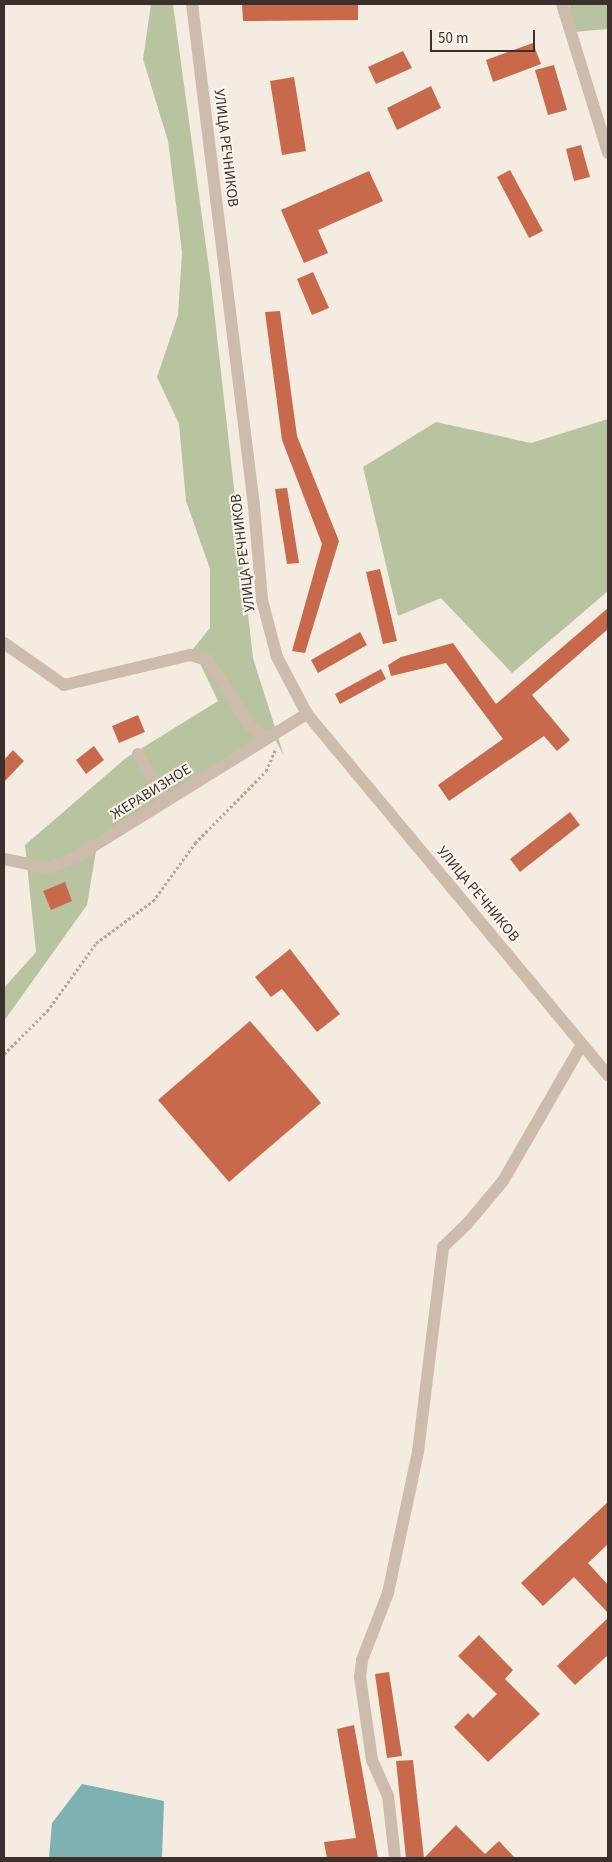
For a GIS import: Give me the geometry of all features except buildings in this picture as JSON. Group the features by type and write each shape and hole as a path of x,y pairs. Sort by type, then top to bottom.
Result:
{"street":[{"name":"УЛИЦА РЕЧНИКОВ","path":"192,4 254,506 262,600 278,657 307,714 608,1075"},
{"path":"562,4 608,153"},
{"path":"4,642 64,685 190,654 208,660 250,726 267,739"},
{"name":"ЖЕРАВИЗНОЕ","path":"4,859 49,868 76,857 307,714"},
{"path":"138,754 165,802"},
{"path":"395,1858 388,1796 372,1760 361,1698 361,1668 388,1593 418,1452 443,1247 467,1224 503,1180 582,1044"}],"path":[{"path":"4,1054 47,1011 96,943 153,901 195,842 266,771 286,727"}],"green space":[{"path":"151,4 173,4 211,283 253,658 284,756 275,739 97,845 87,905 4,1021 4,988 36,952 25,845 126,758 218,701 193,649 210,628 210,569 186,501 179,424 157,377 178,315 182,252 168,141 143,59"},
{"path":"569,4 608,4 608,29 574,32"},
{"path":"608,419 608,591 512,673 441,598 398,616 363,467 436,422 531,443"}],"water":[{"path":"82,1784 164,1801 162,1858 49,1858 52,1823"}]}
